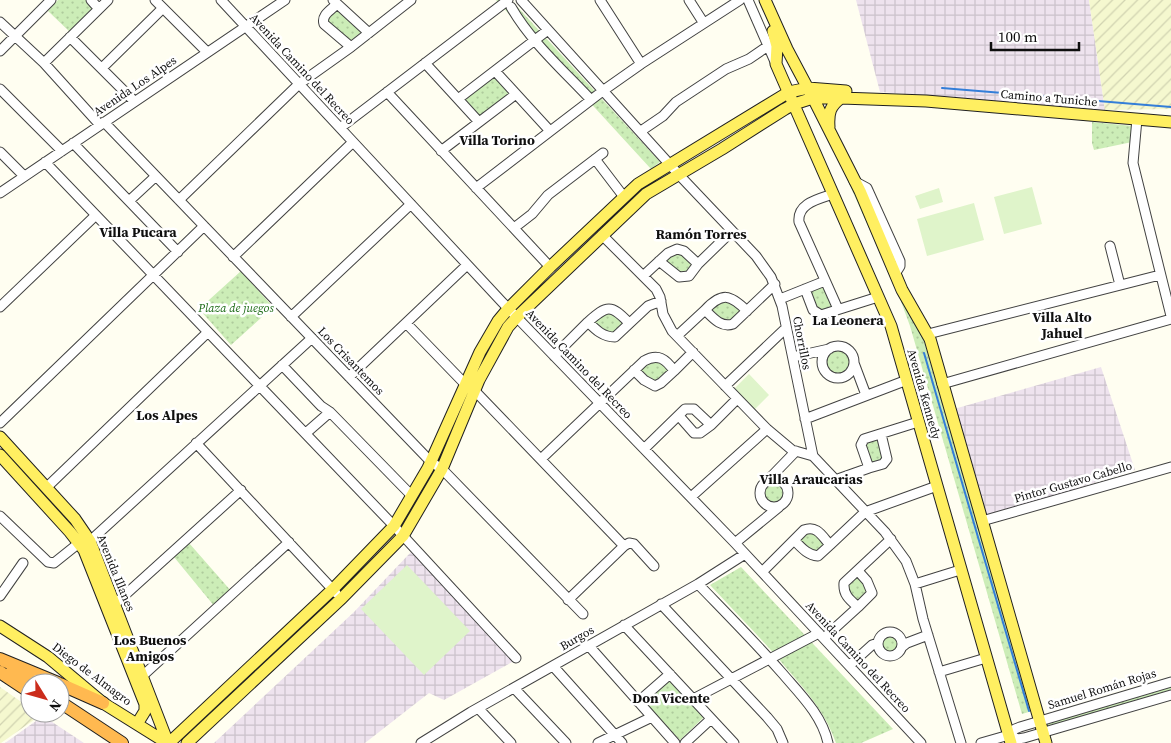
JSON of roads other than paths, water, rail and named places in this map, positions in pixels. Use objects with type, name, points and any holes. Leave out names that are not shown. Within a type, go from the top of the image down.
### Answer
[{"type":"highway","points":[[0,661],[20,675]]},
{"type":"highway","points":[[0,661],[32,673]]},
{"type":"highway","points":[[0,672],[20,685]]},
{"type":"highway","points":[[70,688],[104,703]]},
{"type":"highway","points":[[70,709],[122,743]]},
{"type":"highway","points":[[70,719],[107,743]]},
{"type":"main road","name":"Avenida Kennedy","points":[[759,0],[776,39],[776,64],[891,326],[1010,739]]},
{"type":"main road","name":"Avenida Kennedy","points":[[765,0],[787,49],[829,128],[876,228],[895,274],[928,334],[1044,738]]},
{"type":"main road","points":[[186,743],[342,598],[403,536],[442,469],[475,391],[508,327],[512,313],[550,267],[638,184],[669,163],[789,92],[811,93]]},
{"type":"main road","points":[[168,743],[333,589],[377,546],[394,526],[431,462],[483,346],[498,321],[512,313],[646,194],[811,93]]},
{"type":"main road","name":"Camino a Tuniche","points":[[811,93],[841,98],[926,101],[1171,122]]},
{"type":"main road","name":"Camino a Tuniche","points":[[811,93],[875,93],[926,101]]},
{"type":"main road","points":[[829,128],[829,112],[834,103],[841,98]]},
{"type":"main road","points":[[750,115],[757,127]]},
{"type":"main road","name":"Avenida Illanes","points":[[0,437],[76,519],[89,562],[168,743]]},
{"type":"main road","name":"Avenida Illanes","points":[[0,455],[84,542],[115,604],[139,678],[146,709],[137,724]]},
{"type":"main road","name":"Diego de Almagro","points":[[0,626],[48,657],[104,703],[168,743]]},
{"type":"main road","points":[[137,724],[138,729],[156,743]]},
{"type":"street","points":[[0,51],[51,0]]},
{"type":"street","points":[[90,0],[99,9]]},
{"type":"street","points":[[44,63],[108,0]]},
{"type":"street","points":[[154,0],[206,52]]},
{"type":"street","name":"Avenida Camino del Recreo","points":[[220,0],[512,313],[735,543],[921,743]]},
{"type":"street","name":"Avenida Los Alpes","points":[[0,193],[285,0]]},
{"type":"street","points":[[179,200],[299,84],[351,47],[411,0]]},
{"type":"street","name":"Chorrillos","points":[[521,0],[678,174],[763,264],[775,284],[780,299],[812,456]]},
{"type":"street","points":[[600,0],[641,64]]},
{"type":"street","points":[[688,0],[703,22]]},
{"type":"street","points":[[476,188],[604,90],[703,22],[740,0]]},
{"type":"street","name":"Avenida Kennedy","points":[[748,0],[776,64]]},
{"type":"street","points":[[351,47],[324,24],[324,17],[335,2],[369,33]]},
{"type":"street","points":[[340,128],[425,63],[509,4],[520,22],[535,40],[591,100]]},
{"type":"street","points":[[102,68],[163,8]]},
{"type":"street","name":"Los Crisantemos","points":[[0,22],[44,63],[102,124],[156,176],[431,462],[442,469],[583,614]]},
{"type":"street","points":[[458,99],[548,30]]},
{"type":"street","points":[[70,38],[134,101]]},
{"type":"street","points":[[641,131],[660,118],[673,105],[726,69],[750,59],[768,46]]},
{"type":"street","points":[[425,63],[479,122]]},
{"type":"street","points":[[495,71],[550,131]]},
{"type":"street","points":[[0,88],[62,151]]},
{"type":"street","points":[[386,92],[550,267]]},
{"type":"street","points":[[441,151],[516,94]]},
{"type":"street","points":[[942,384],[1171,317],[1133,163],[1137,119]]},
{"type":"street","points":[[234,257],[353,142]]},
{"type":"street","points":[[73,143],[178,252]]},
{"type":"street","points":[[0,152],[24,176]]},
{"type":"street","points":[[514,228],[532,214],[548,195],[603,153]]},
{"type":"street","points":[[595,159],[624,197]]},
{"type":"street","points":[[45,162],[306,433],[516,658]]},
{"type":"street","points":[[129,201],[156,176]]},
{"type":"street","points":[[834,194],[805,205],[800,210],[799,222],[838,309]]},
{"type":"street","points":[[292,317],[411,204]]},
{"type":"street","points":[[0,307],[96,215]]},
{"type":"street","points":[[0,423],[204,226]]},
{"type":"street","points":[[659,261],[679,277],[689,276],[698,264],[732,231]]},
{"type":"street","points":[[602,235],[656,289],[663,314],[677,336],[766,429],[796,451],[812,456],[890,539],[906,561],[915,584],[928,635],[961,743]]},
{"type":"street","points":[[1110,246],[1120,285]]},
{"type":"street","points":[[643,276],[659,261],[677,249],[684,251],[698,264]]},
{"type":"street","points":[[349,377],[467,265]]},
{"type":"street","points":[[928,334],[1160,275]]},
{"type":"street","points":[[780,299],[825,281]]},
{"type":"street","points":[[706,310],[721,324],[726,326],[733,324],[775,284]]},
{"type":"street","points":[[805,289],[813,310],[821,315],[878,297]]},
{"type":"street","points":[[677,336],[718,298],[722,297],[737,302],[747,311]]},
{"type":"street","points":[[588,322],[599,333],[615,337],[651,304],[661,302]]},
{"type":"street","points":[[554,356],[601,311],[616,310],[629,323]]},
{"type":"street","points":[[406,323],[465,384],[475,391],[624,546]]},
{"type":"street","points":[[725,386],[786,328]]},
{"type":"street","points":[[47,487],[208,332]]},
{"type":"street","points":[[0,516],[48,562],[54,563],[84,542],[312,338]]},
{"type":"street","points":[[793,358],[837,346],[845,348],[851,354],[866,395]]},
{"type":"street","points":[[829,349],[825,353],[822,362],[825,372],[833,378],[843,378],[847,375],[854,362]]},
{"type":"street","points":[[634,370],[647,383],[655,386],[661,383],[693,352]]},
{"type":"street","points":[[540,460],[644,361],[654,357],[664,359],[674,371]]},
{"type":"street","points":[[282,365],[412,496]]},
{"type":"street","points":[[805,419],[907,380]]},
{"type":"street","points":[[678,416],[694,433],[700,433],[737,399]]},
{"type":"street","points":[[644,449],[685,409],[694,409],[710,425]]},
{"type":"street","points":[[306,433],[330,412]]},
{"type":"street","points":[[869,468],[861,441],[918,422]]},
{"type":"street","points":[[691,497],[766,429]]},
{"type":"street","points":[[835,480],[883,464],[887,459],[881,434]]},
{"type":"street","points":[[196,443],[342,598]]},
{"type":"street","points":[[779,506],[770,507],[763,502],[760,499],[759,490],[796,451]]},
{"type":"street","name":"Pintor Gustavo Cabello","points":[[982,521],[1171,467]]},
{"type":"street","points":[[735,543],[786,501],[788,496],[787,488],[781,480],[768,480]]},
{"type":"street","points":[[794,540],[809,554],[818,556],[864,512],[937,486]]},
{"type":"street","points":[[115,604],[241,490]]},
{"type":"street","points":[[762,572],[804,530],[812,528],[817,530],[830,545]]},
{"type":"street","points":[[858,607],[847,597],[844,589],[847,580],[890,539]]},
{"type":"street","points":[[139,678],[289,542]]},
{"type":"street","points":[[568,600],[624,546],[630,543],[634,544],[654,566]]},
{"type":"street","name":"Burgos","points":[[421,743],[478,708],[698,584],[745,554]]},
{"type":"street","points":[[0,596],[23,563]]},
{"type":"street","points":[[915,584],[960,570]]},
{"type":"street","points":[[693,699],[769,659],[821,635],[858,607],[872,593],[867,581],[858,571]]},
{"type":"street","points":[[698,584],[810,705],[819,720],[828,743]]},
{"type":"street","points":[[661,604],[777,729],[783,743]]},
{"type":"street","points":[[624,625],[734,743]]},
{"type":"street","points":[[902,647],[902,639],[892,632],[881,636],[878,643],[880,651],[886,656],[894,656],[907,643],[928,635]]},
{"type":"street","points":[[850,665],[872,645],[878,643]]},
{"type":"street","points":[[589,646],[675,743]]},
{"type":"street","points":[[939,672],[986,658]]},
{"type":"street","points":[[553,666],[622,743]]},
{"type":"street","points":[[638,702],[670,674]]},
{"type":"street","name":"Samuel Román Rojas","points":[[1040,721],[1171,683]]},
{"type":"street","points":[[514,688],[566,743]]},
{"type":"street","name":"Samuel Román Rojas","points":[[1044,738],[1106,714],[1171,695]]},
{"type":"street","points":[[1103,702],[1106,714]]},
{"type":"street","points":[[478,708],[510,743]]},
{"type":"street","points":[[598,743],[652,717]]},
{"type":"street","points":[[684,743],[711,719]]},
{"type":"street","points":[[1010,739],[1015,729],[1040,721]]},
{"type":"street","points":[[981,743],[1010,739],[1044,738]]},
{"type":"waterway","points":[[942,88],[1171,107]]},
{"type":"waterway","points":[[924,353],[1029,711]]},
{"type":"district","name":"Villa Torino","points":[[497,140]]},
{"type":"district","name":"Villa Pucara","points":[[138,232]]},
{"type":"district","name":"Ramón Torres","points":[[701,234]]},
{"type":"district","name":"La Leonera","points":[[848,320]]},
{"type":"district","name":"Villa Alto Jahuel","points":[[1062,326]]},
{"type":"district","name":"Los Alpes","points":[[167,415]]},
{"type":"district","name":"Villa Araucarias","points":[[811,479]]},
{"type":"district","name":"Los Buenos Amigos","points":[[150,648]]},
{"type":"district","name":"Don Vicente","points":[[671,698]]},
{"type":"park label","name":"Plaza de juegos","points":[[236,308]]}]
